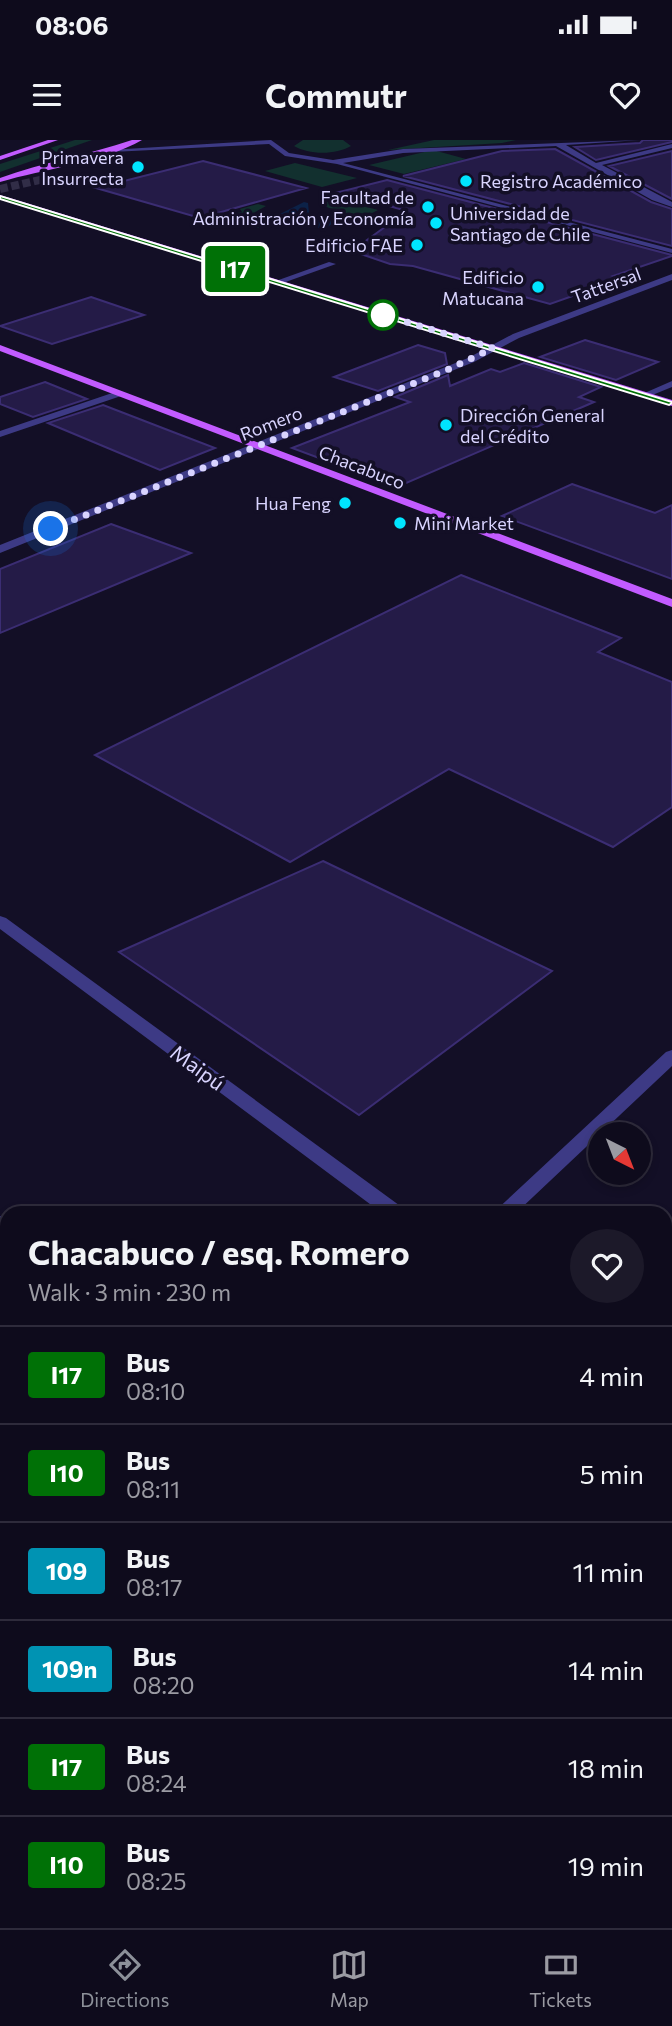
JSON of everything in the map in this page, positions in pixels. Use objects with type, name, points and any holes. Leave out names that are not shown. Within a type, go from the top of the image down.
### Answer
[{"type":"main road","points":[[0,158],[55,140]]},
{"type":"main road","points":[[23,172],[112,150],[139,140]]},
{"type":"main road","points":[[0,180],[103,142]]},
{"type":"main road","points":[[0,197],[672,403]]},
{"type":"main road","name":"Chacabuco","points":[[0,348],[672,603]]},
{"type":"street","points":[[333,162],[403,151],[637,140]]},
{"type":"street","points":[[112,150],[271,142],[287,155],[333,162],[365,173],[672,251]]},
{"type":"street","points":[[558,144],[672,205]]},
{"type":"street","points":[[595,165],[672,146]]},
{"type":"street","points":[[531,152],[575,154]]},
{"type":"street","points":[[278,282],[332,264]]},
{"type":"street","name":"Tattersal","points":[[552,322],[672,277]]},
{"type":"street","name":"Romero","points":[[0,549],[471,360],[552,322]]},
{"type":"street","points":[[645,395],[672,384]]},
{"type":"street","points":[[0,434],[118,394]]},
{"type":"street","name":"Maipú","points":[[0,921],[387,1206]]},
{"type":"street","points":[[511,1206],[672,1056]]},
{"type":"green space","points":[[75,140],[92,140],[0,172],[0,164]]},
{"type":"green space","points":[[303,140],[343,140],[351,146],[322,153],[294,146]]},
{"type":"green space","points":[[434,140],[516,140],[388,150]]},
{"type":"green space","points":[[433,150],[466,159],[404,174],[369,165]]},
{"type":"green space","points":[[295,163],[357,178],[322,187],[265,171]]},
{"type":"green space","points":[[333,198],[378,210],[364,217],[344,214],[344,210],[329,208],[319,203]]},
{"type":"green space","points":[[258,204],[266,206],[245,218],[262,225],[258,228],[222,222],[219,216],[242,212],[240,209]]},
{"type":"water","points":[[304,202],[308,203],[309,213],[338,220],[326,228],[291,227],[287,226],[291,219],[262,217],[264,214],[282,213]]},
{"type":"building","points":[[643,140],[672,142],[596,160],[575,147],[640,143]]},
{"type":"building","points":[[555,149],[651,202],[672,209],[672,246],[403,176],[502,151]]},
{"type":"building","points":[[672,151],[672,199],[609,166]]},
{"type":"building","points":[[203,161],[306,188],[200,218],[96,188]]},
{"type":"building","points":[[387,180],[672,256],[613,276],[621,279],[550,304],[413,266],[390,264],[352,251],[407,211],[339,192]]},
{"type":"building","points":[[91,297],[144,315],[52,344],[0,326]]},
{"type":"building","points":[[585,340],[658,362],[616,380],[540,357]]},
{"type":"building","points":[[418,345],[445,353],[447,364],[378,391],[334,377]]},
{"type":"building","name":"Dirección General del Crédito","points":[[524,363],[601,387],[579,397],[594,402],[397,487],[292,448],[410,402],[395,397],[448,375],[450,386],[491,369],[500,372]]},
{"type":"building","points":[[45,382],[87,399],[33,417],[0,404],[0,397]]},
{"type":"building","points":[[103,405],[215,448],[160,470],[48,423]]},
{"type":"building","points":[[572,484],[655,513],[672,505],[672,579],[502,516]]},
{"type":"building","points":[[111,524],[191,553],[0,633],[0,569]]},
{"type":"building","points":[[461,575],[621,638],[598,652],[672,682],[672,807],[613,847],[449,769],[290,862],[95,755]]},
{"type":"building","points":[[323,861],[552,971],[359,1115],[119,952]]},
{"type":"tunnel","points":[[0,189],[44,179]]},
{"type":"bus line","name":"I17","points":[[0,197],[672,403]]},
{"type":"place","name":"Primavera Insurrecta","points":[[138,167]]},
{"type":"place","name":"Registro Académico","points":[[466,181]]},
{"type":"place","name":"Facultad de Administración y Economía","points":[[428,207]]},
{"type":"place","name":"Universidad de Santiago de Chile","points":[[436,223]]},
{"type":"place","name":"Edificio FAE","points":[[417,245]]},
{"type":"place","name":"Edificio Matucana","points":[[538,287]]},
{"type":"place","name":"Dirección General del Crédito","points":[[446,425]]},
{"type":"place","name":"Hua Feng","points":[[345,503]]},
{"type":"place","name":"Mini Market","points":[[400,523]]},
{"type":"route","points":[[51,529],[447,370],[493,348],[373,312],[383,315]]}]
